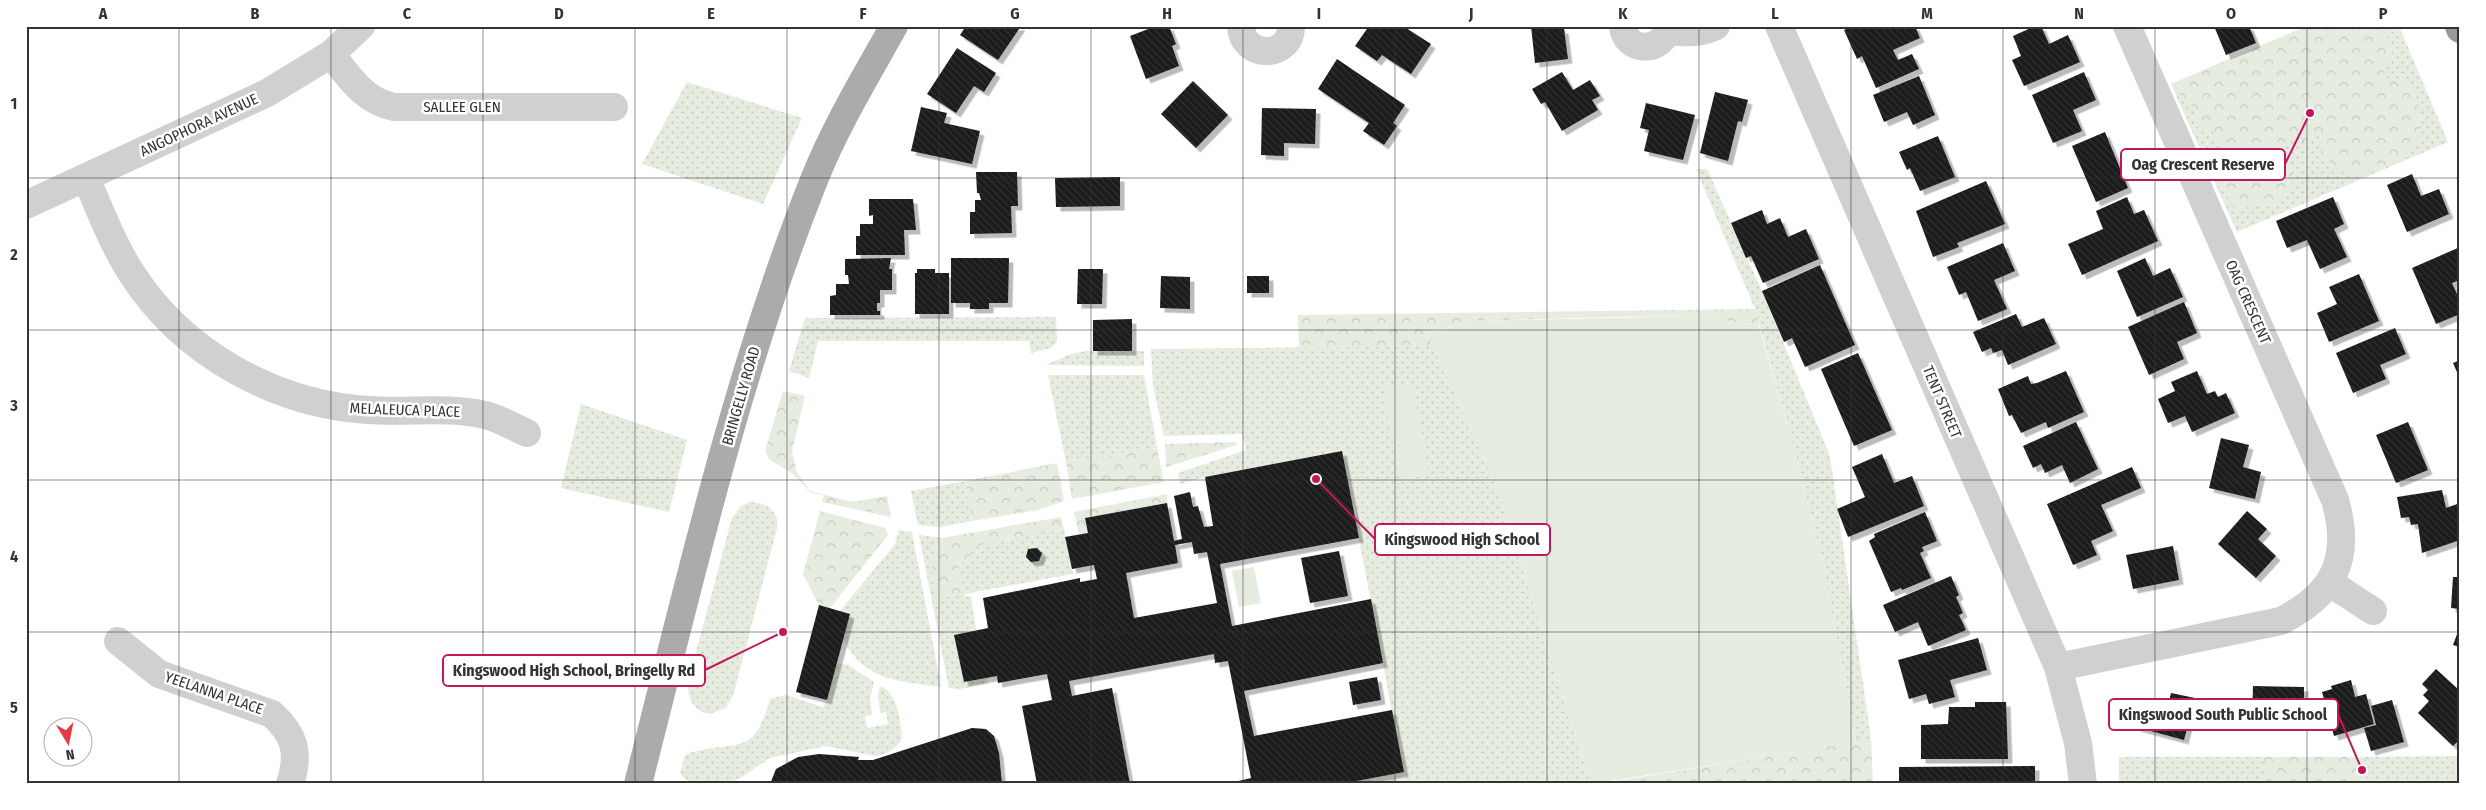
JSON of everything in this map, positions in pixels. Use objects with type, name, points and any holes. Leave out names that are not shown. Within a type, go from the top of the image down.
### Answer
[{"type":"main road","name":"BRINGELLY ROAD","points":[[638,784],[759,330],[814,179],[860,86],[894,26]]},
{"type":"street","name":"ANGOPHORA AVENUE","points":[[26,206],[267,93],[331,54],[361,26]]},
{"type":"street","points":[[1241,26],[1244,39],[1248,45],[1262,52],[1270,52],[1284,45],[1291,26]]},
{"type":"street","points":[[1623,26],[1627,38],[1632,43],[1645,48],[1659,43],[1668,29],[1693,34],[1716,26]]},
{"type":"street","name":"TENT STREET","points":[[1780,26],[2058,667],[2078,743],[2083,784]]},
{"type":"street","name":"OAG CRESCENT","points":[[2058,667],[2281,621],[2301,611],[2316,600],[2330,583],[2336,569],[2341,537],[2335,500],[2127,26]]},
{"type":"street","name":"SALLEE GLEN","points":[[331,54],[364,94],[384,105],[394,107],[614,107]]},
{"type":"street","name":"MELALEUCA PLACE","points":[[86,178],[125,262],[160,311],[191,340],[246,376],[292,395],[332,405],[370,411],[466,412],[487,415],[527,433]]},
{"type":"street","points":[[2330,583],[2373,611]]},
{"type":"street","name":"YEELANNA PLACE","points":[[118,641],[159,674],[272,714],[286,728],[294,745],[295,764],[290,784]]},
{"type":"green space","points":[[2307,26],[2399,26],[2448,142],[2237,232],[2171,84]]},
{"type":"green space","points":[[2307,26],[2378,26],[2393,45],[2392,57],[2385,63],[2384,77],[2394,81],[2405,79],[2413,90],[2420,114],[2419,136],[2408,157],[2362,174],[2351,174],[2341,171],[2331,164],[2321,152],[2323,133],[2316,133],[2304,142],[2295,140],[2285,145],[2286,156],[2295,175],[2291,187],[2284,197],[2275,204],[2263,208],[2256,201],[2246,208],[2238,210],[2231,206],[2220,177],[2219,170],[2224,154],[2211,129],[2200,133],[2192,106],[2177,90],[2177,82]]},
{"type":"green space","points":[[687,82],[802,118],[763,204],[642,164]]},
{"type":"green space","points":[[1696,169],[1707,169],[1762,291],[1830,456],[1871,739],[1856,742],[1823,564],[1795,452],[1755,309]]},
{"type":"green space","points":[[1755,309],[1759,326],[1697,316],[1474,321],[1427,333],[1433,346],[1299,348],[1298,315]]},
{"type":"green space","points":[[1697,316],[1759,326],[1795,452],[1823,564],[1856,742],[1591,784],[1498,490],[1427,333],[1474,321]]},
{"type":"green space","points":[[1056,317],[1057,342],[1051,348],[1031,353],[1029,341],[818,341],[809,378],[789,371],[805,318]]},
{"type":"green space","points":[[1433,346],[1498,490],[1591,784],[1406,784],[1342,451],[1205,477],[1180,484],[1178,473],[1246,450],[1242,434],[1164,436],[1153,385],[1151,349]]},
{"type":"green space","points":[[1086,351],[1144,351],[1144,366],[1046,365],[1071,354]]},
{"type":"green space","points":[[1048,375],[1144,375],[1157,448],[1066,462]]},
{"type":"green space","points":[[1413,383],[1429,475],[1400,480],[1383,388]]},
{"type":"green space","points":[[783,391],[805,396],[792,451],[797,473],[810,491],[853,502],[887,496],[891,517],[822,502],[824,495],[811,493],[793,474],[769,459],[765,451]]},
{"type":"green space","points":[[581,404],[687,440],[669,512],[561,488]]},
{"type":"green space","points":[[1236,442],[1237,445],[1166,467],[1165,444]]},
{"type":"green space","points":[[1157,448],[1164,482],[1072,499],[1066,462]]},
{"type":"green space","points":[[1057,463],[1064,501],[1038,510],[972,521],[965,481]]},
{"type":"green space","points":[[965,481],[972,521],[940,527],[918,525],[911,491]]},
{"type":"green space","points":[[1167,494],[1167,503],[1086,518],[1088,533],[1079,534],[1074,512]]},
{"type":"green space","points":[[750,502],[766,506],[774,512],[777,528],[733,696],[726,708],[709,714],[699,710],[692,702],[688,682],[732,518],[741,506]]},
{"type":"green space","points":[[820,511],[885,528],[888,535],[830,608],[819,605],[803,574]]},
{"type":"green space","points":[[1061,517],[1064,529],[970,547],[972,561],[957,564],[964,594],[937,599],[932,567],[934,552],[942,538]]},
{"type":"green space","points":[[1064,529],[1073,574],[964,594],[965,597],[971,596],[976,630],[954,635],[964,682],[987,678],[988,684],[960,689],[949,688],[919,535],[942,538],[934,552],[932,567],[937,599],[969,547]]},
{"type":"green space","points":[[899,530],[912,532],[941,687],[898,680],[874,672],[853,654],[843,640],[850,614],[840,611],[895,544]]},
{"type":"green space","points":[[1254,567],[1261,603],[1239,607],[1232,571]]},
{"type":"green space","points":[[837,663],[848,665],[874,682],[870,698],[872,715],[865,716],[867,728],[888,724],[886,712],[880,713],[878,695],[880,686],[891,695],[900,718],[901,735],[901,741],[893,749],[875,756],[826,746],[770,758],[742,777],[727,784],[700,784],[686,780],[680,773],[685,755],[701,750],[739,744],[748,740],[756,732],[763,719],[770,699],[786,695],[823,707],[827,700]]},
{"type":"green space","points":[[1871,739],[1873,784],[1598,784]]},
{"type":"green space","points":[[2460,756],[2460,784],[2366,784],[2367,757]]},
{"type":"green space","points":[[2119,757],[2264,757],[2264,784],[2119,784]]},
{"type":"green space","points":[[2264,757],[2367,757],[2366,784],[2264,784]]},
{"type":"green space","points":[[1404,772],[1406,784],[1341,784]]},
{"type":"building","points":[[966,26],[1021,26],[998,60],[960,35]]},
{"type":"building","points":[[1156,26],[1169,26],[1176,44],[1172,46],[1179,66],[1146,79],[1130,36]]},
{"type":"building","points":[[1369,26],[1403,26],[1431,44],[1411,74],[1382,55],[1377,61],[1355,46]]},
{"type":"building","points":[[1531,26],[1561,26],[1561,29],[1564,29],[1568,59],[1535,63]]},
{"type":"building","points":[[1852,26],[1915,26],[1920,38],[1893,50],[1898,60],[1912,54],[1919,69],[1876,88],[1862,56],[1857,59],[1844,30]]},
{"type":"building","points":[[2035,26],[2041,26],[2049,44],[2068,35],[2080,62],[2024,86],[2012,60],[2021,56],[2013,36]]},
{"type":"building","points":[[2214,26],[2249,26],[2256,43],[2226,55]]},
{"type":"building","points":[[957,48],[996,73],[984,92],[974,86],[956,113],[927,94]]},
{"type":"building","points":[[1337,59],[1405,105],[1393,123],[1397,126],[1384,145],[1363,131],[1369,123],[1318,89]]},
{"type":"building","points":[[1562,72],[1573,90],[1590,80],[1600,96],[1592,100],[1598,110],[1562,131],[1545,102],[1541,104],[1532,89]]},
{"type":"building","points":[[2084,72],[2096,100],[2073,110],[2082,131],[2053,143],[2032,95]]},
{"type":"building","points":[[1919,76],[1935,115],[1913,125],[1907,112],[1884,122],[1873,95]]},
{"type":"building","points":[[1193,81],[1228,115],[1196,148],[1161,114]]},
{"type":"building","points":[[1715,92],[1748,100],[1742,122],[1738,121],[1728,161],[1700,153]]},
{"type":"building","points":[[1646,103],[1695,115],[1683,160],[1644,151],[1649,130],[1640,128]]},
{"type":"building","points":[[921,107],[947,113],[944,123],[980,131],[972,164],[911,151]]},
{"type":"building","points":[[1262,108],[1316,109],[1315,144],[1284,143],[1284,156],[1261,155]]},
{"type":"building","points":[[2105,132],[2128,188],[2096,202],[2072,146]]},
{"type":"building","points":[[1938,136],[1955,177],[1920,191],[1910,168],[1907,170],[1899,152]]},
{"type":"building","points":[[976,172],[1017,172],[1018,206],[1011,206],[1012,233],[970,234],[970,212],[975,212],[975,200],[981,200],[979,193],[977,193]]},
{"type":"building","points":[[2412,174],[2421,196],[2439,189],[2449,214],[2407,232],[2387,185]]},
{"type":"building","points":[[1120,177],[1120,206],[1056,207],[1055,178]]},
{"type":"building","points":[[1986,181],[2005,224],[1957,243],[1959,247],[1933,257],[1916,211]]},
{"type":"building","points":[[2127,197],[2134,214],[2144,210],[2158,241],[2082,275],[2068,244],[2103,229],[2096,211]]},
{"type":"building","points":[[2333,197],[2344,224],[2334,229],[2347,257],[2320,269],[2307,240],[2287,248],[2276,221]]},
{"type":"building","points":[[869,199],[913,199],[916,230],[904,230],[905,255],[856,255],[856,236],[860,236],[860,224],[873,224],[873,215],[869,216]]},
{"type":"building","points":[[1762,210],[1767,224],[1780,218],[1788,237],[1806,229],[1819,259],[1763,283],[1751,256],[1746,258],[1731,223]]},
{"type":"building","points":[[2003,243],[2015,271],[1994,280],[2007,309],[1978,321],[1966,292],[1959,295],[1947,267]]},
{"type":"building","points":[[2460,247],[2460,280],[2452,283],[2460,301],[2460,314],[2436,324],[2412,268]]},
{"type":"building","points":[[891,258],[889,269],[892,269],[892,290],[880,290],[880,303],[877,303],[877,311],[880,311],[880,315],[830,315],[830,296],[836,295],[836,284],[849,284],[848,275],[845,275],[845,259]]},
{"type":"building","points":[[951,258],[1009,258],[1008,303],[989,303],[989,309],[970,309],[970,303],[951,303]]},
{"type":"building","points":[[2145,258],[2153,276],[2170,268],[2183,297],[2137,317],[2117,271]]},
{"type":"building","points":[[1820,265],[1855,345],[1805,367],[1792,338],[1784,342],[1762,291]]},
{"type":"building","points":[[917,269],[935,269],[935,273],[949,273],[949,314],[915,314],[915,273],[917,273]]},
{"type":"building","points":[[1078,269],[1103,269],[1102,304],[1077,304]]},
{"type":"building","points":[[2359,274],[2379,321],[2329,342],[2317,313],[2337,304],[2329,287]]},
{"type":"building","points":[[1161,276],[1190,277],[1190,309],[1160,308]]},
{"type":"building","points":[[1247,276],[1269,276],[1269,293],[1247,293]]},
{"type":"building","points":[[2184,302],[2197,333],[2177,342],[2184,359],[2149,375],[2128,327]]},
{"type":"building","points":[[2016,314],[2022,327],[2044,318],[2056,344],[2008,365],[2002,350],[1993,353],[1991,348],[1982,352],[1973,332]]},
{"type":"building","points":[[1132,319],[1132,351],[1093,351],[1093,320]]},
{"type":"building","points":[[2395,328],[2406,354],[2380,365],[2386,379],[2353,393],[2336,353]]},
{"type":"building","points":[[1858,353],[1892,430],[1854,446],[1821,369]]},
{"type":"building","points":[[2460,360],[2460,379],[2453,363]]},
{"type":"building","points":[[2066,371],[2084,412],[2048,428],[2046,422],[2021,433],[2012,415],[2009,416],[1998,389],[2028,376],[2031,384]]},
{"type":"building","points":[[2197,371],[2207,394],[2215,391],[2218,397],[2226,393],[2235,413],[2192,432],[2185,416],[2168,423],[2158,399],[2175,391],[2171,382]]},
{"type":"building","points":[[2076,422],[2098,469],[2070,483],[2062,465],[2045,473],[2041,464],[2033,468],[2023,446]]},
{"type":"building","points":[[2408,422],[2428,470],[2396,483],[2376,435]]},
{"type":"building","points":[[2221,438],[2249,445],[2243,467],[2261,472],[2255,499],[2209,488]]},
{"type":"building","points":[[1342,451],[1359,538],[1220,564],[1232,626],[1371,599],[1383,663],[1244,691],[1254,736],[1392,710],[1404,772],[1341,784],[1226,784],[1251,778],[1228,661],[1215,663],[1214,654],[1069,681],[1072,696],[1112,688],[1130,784],[1037,784],[1022,706],[1052,700],[1047,674],[998,683],[997,676],[964,682],[954,635],[988,628],[983,598],[1080,578],[1080,582],[1097,579],[1094,565],[1072,569],[1065,537],[1088,533],[1085,518],[1167,503],[1174,541],[1182,539],[1174,496],[1190,492],[1193,507],[1198,506],[1204,527],[1213,526],[1205,477]],"holes":[[[1192,542],[1194,554],[1207,552],[1217,603],[1134,618],[1126,573],[1178,563],[1175,545]]]},
{"type":"building","points":[[1882,454],[1894,483],[1912,476],[1924,506],[1848,537],[1837,509],[1865,497],[1852,467]]},
{"type":"building","points":[[2132,467],[2141,488],[2101,505],[2113,531],[2091,541],[2097,555],[2073,565],[2047,504]]},
{"type":"building","points":[[2442,490],[2446,508],[2460,503],[2460,540],[2422,553],[2418,524],[2411,525],[2409,517],[2401,518],[2397,497]]},
{"type":"building","points":[[2247,511],[2267,529],[2258,539],[2276,556],[2256,578],[2218,544]]},
{"type":"building","points":[[1925,512],[1937,541],[1922,547],[1924,551],[1920,553],[1931,578],[1902,590],[1901,588],[1891,592],[1869,541],[1875,537],[1874,534]]},
{"type":"building","points":[[2173,546],[2179,580],[2133,589],[2126,555]]},
{"type":"building","points":[[1037,548],[1042,553],[1039,561],[1031,562],[1026,557],[1028,549]]},
{"type":"building","points":[[1339,551],[1348,596],[1310,603],[1301,558]]},
{"type":"building","points":[[1951,576],[1959,595],[1956,597],[1963,613],[1959,615],[1966,630],[1928,646],[1918,622],[1895,632],[1883,605]]},
{"type":"building","points":[[2453,577],[2460,577],[2460,609],[2451,608]]},
{"type":"building","points":[[819,605],[850,614],[827,700],[796,692]]},
{"type":"building","points":[[2460,626],[2460,647],[2453,645]]},
{"type":"building","points":[[1978,638],[1987,670],[1950,680],[1955,697],[1929,704],[1926,694],[1909,699],[1898,660]]},
{"type":"building","points":[[2436,669],[2460,691],[2460,710],[2457,713],[2460,716],[2460,739],[2453,746],[2418,713],[2429,701],[2423,695],[2428,690],[2422,684]]},
{"type":"building","points":[[1377,677],[1381,700],[1353,705],[1349,682]]},
{"type":"building","points":[[2351,680],[2355,697],[2366,694],[2374,724],[2334,736],[2322,692],[2332,689],[2331,686]]},
{"type":"building","points":[[2253,686],[2304,687],[2304,722],[2252,721]]},
{"type":"building","points":[[2171,693],[2195,698],[2184,740],[2136,727],[2143,699],[2168,705]]},
{"type":"building","points":[[2392,700],[2404,742],[2371,751],[2364,728],[2376,725],[2371,706]]},
{"type":"building","points":[[1975,702],[2006,702],[2008,759],[1921,759],[1921,725],[1948,724],[1949,707],[1975,707]]},
{"type":"building","points":[[972,728],[986,729],[994,736],[999,753],[1002,784],[770,784],[776,769],[798,757],[819,754],[859,757],[858,760],[873,760]]},
{"type":"building","points":[[2035,766],[2035,784],[1899,784],[1899,767]]},
{"type":"place","name":"Oag Crescent Reserve","points":[[2310,113]]},
{"type":"place","name":"Kingswood High School","points":[[1316,479]]},
{"type":"place","name":"Kingswood High School, Bringelly Rd","points":[[783,632]]},
{"type":"place","name":"Kingswood South Public School","points":[[2362,770]]}]
